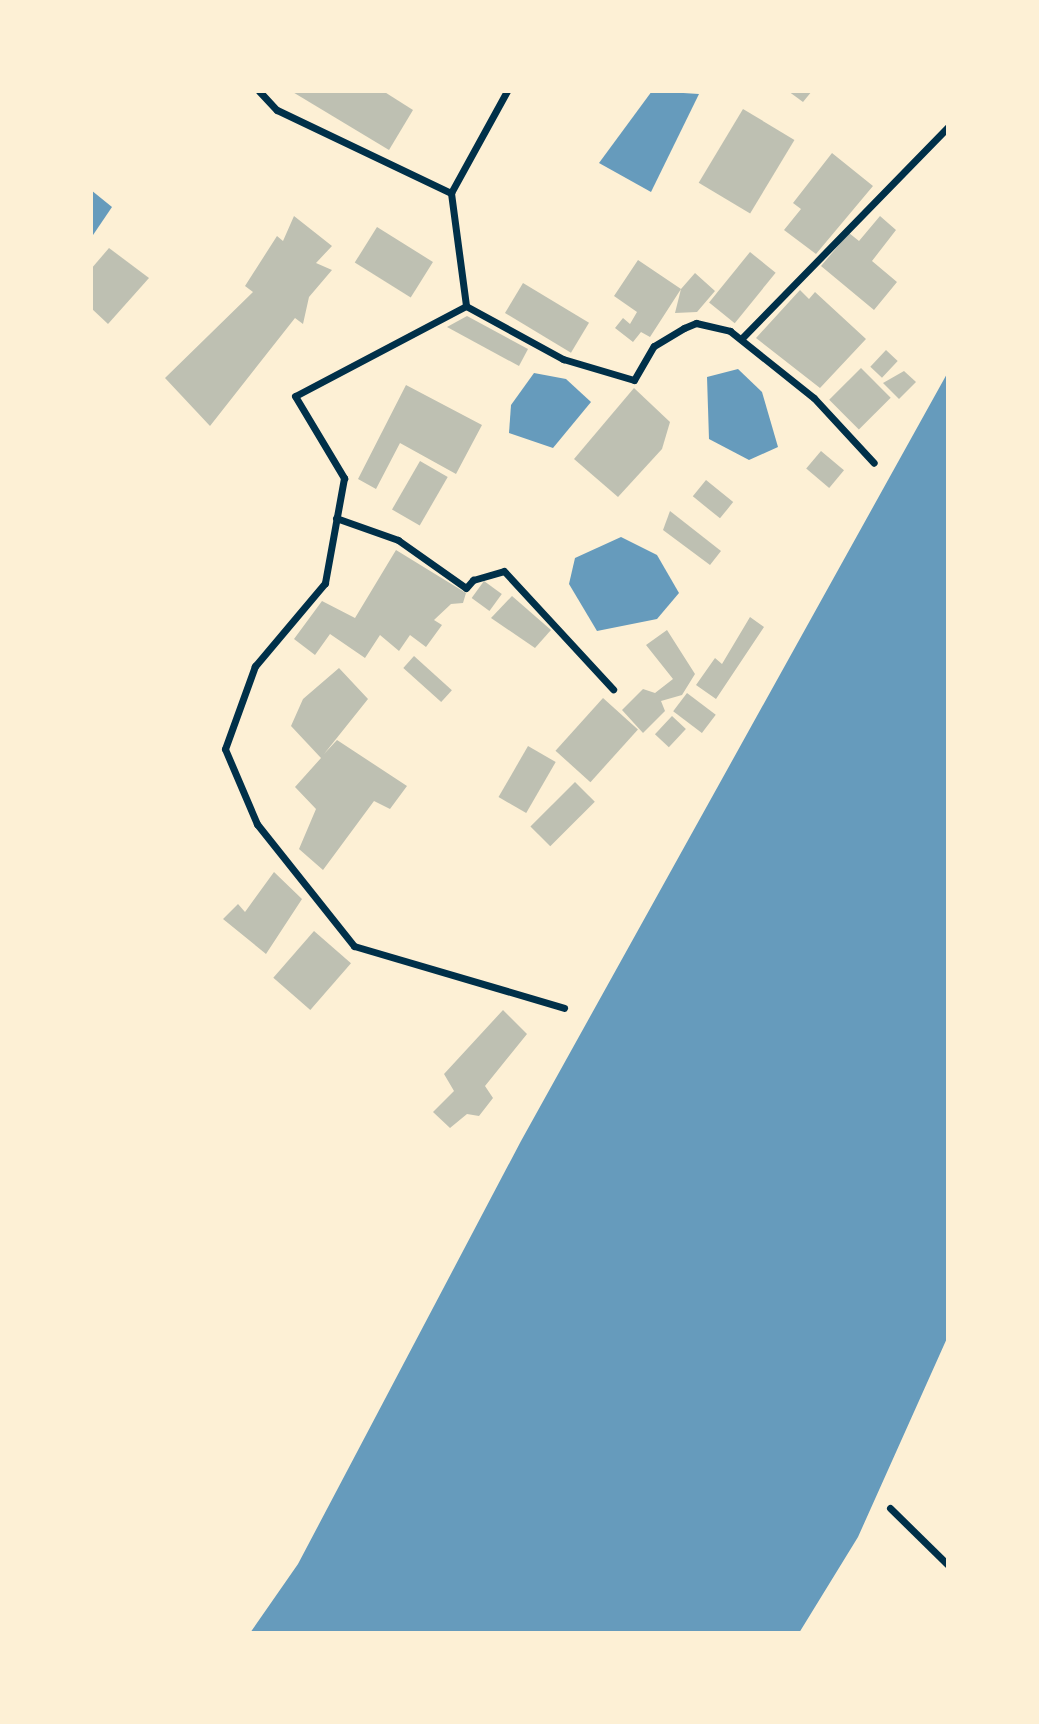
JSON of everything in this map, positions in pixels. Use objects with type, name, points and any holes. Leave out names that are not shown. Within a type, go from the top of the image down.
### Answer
[{"type":"street","points":[[259,91],[277,110],[451,193]]},
{"type":"street","points":[[466,306],[451,193],[507,91]]},
{"type":"street","points":[[743,337],[948,127]]},
{"type":"street","points":[[466,306],[563,359],[634,380],[654,346],[696,323],[743,337],[814,397],[874,463]]},
{"type":"street","points":[[466,306],[295,396],[344,478],[325,583],[255,666],[225,749],[257,824],[354,946],[564,1008]]},
{"type":"street","points":[[336,518],[398,540],[466,588],[473,580],[504,571],[613,689]]},
{"type":"street","points":[[890,1508],[948,1565]]},
{"type":"water","points":[[652,91],[699,94],[651,192],[599,163]]},
{"type":"water","points":[[91,190],[112,207],[91,238]]},
{"type":"water","points":[[738,369],[762,392],[778,447],[749,460],[709,439],[707,377]]},
{"type":"water","points":[[948,372],[948,1336],[858,1537],[799,1633],[250,1633],[298,1564],[521,1141]]},
{"type":"water","points":[[534,373],[566,379],[591,402],[553,448],[509,433],[511,405]]},
{"type":"water","points":[[621,537],[657,555],[679,593],[657,619],[597,631],[569,584],[575,558]]},
{"type":"building","points":[[291,91],[383,91],[413,110],[389,150]]},
{"type":"building","points":[[788,91],[812,91],[803,102]]},
{"type":"building","points":[[743,109],[794,140],[750,214],[699,183]]},
{"type":"building","points":[[832,153],[873,186],[816,254],[784,230],[801,209],[793,203]]},
{"type":"building","points":[[294,216],[332,246],[316,263],[332,270],[309,297],[303,324],[295,318],[210,426],[165,378],[253,292],[245,286],[277,236],[283,241]]},
{"type":"building","points":[[880,216],[896,230],[872,261],[897,282],[874,310],[821,266],[849,233],[859,241]]},
{"type":"building","points":[[377,227],[433,262],[411,298],[355,263]]},
{"type":"building","points":[[109,248],[149,278],[108,324],[91,308],[91,269]]},
{"type":"building","points":[[750,252],[776,273],[735,323],[709,303]]},
{"type":"building","points":[[638,260],[681,289],[650,337],[641,332],[633,342],[615,328],[623,318],[630,324],[637,312],[614,296]]},
{"type":"building","points":[[695,273],[715,291],[697,312],[675,313],[681,289]]},
{"type":"building","points":[[523,283],[589,323],[571,353],[505,313]]},
{"type":"building","points":[[800,290],[809,299],[815,292],[866,339],[820,388],[756,338]]},
{"type":"building","points":[[467,316],[528,349],[519,366],[447,327]]},
{"type":"building","points":[[886,350],[898,361],[882,378],[870,367]]},
{"type":"building","points":[[861,368],[891,398],[859,430],[829,400]]},
{"type":"building","points":[[904,371],[916,382],[899,399],[883,383]]},
{"type":"building","points":[[406,385],[482,425],[456,474],[400,443],[376,489],[358,479]]},
{"type":"building","points":[[634,388],[670,422],[662,449],[618,497],[574,459]]},
{"type":"building","points":[[821,451],[844,470],[829,488],[806,469]]},
{"type":"building","points":[[420,461],[448,477],[420,525],[392,509]]},
{"type":"building","points":[[706,480],[733,502],[720,518],[693,496]]},
{"type":"building","points":[[670,511],[721,551],[710,565],[663,530]]},
{"type":"building","points":[[396,550],[466,593],[463,603],[451,604],[434,620],[442,625],[426,647],[410,635],[399,651],[380,635],[365,658],[330,634],[315,655],[294,639],[322,601],[355,618]]},
{"type":"building","points":[[484,581],[502,594],[489,611],[472,598]]},
{"type":"building","points":[[512,596],[551,630],[535,648],[491,618]]},
{"type":"building","points":[[750,617],[764,627],[716,699],[696,685],[715,658],[722,664]]},
{"type":"building","points":[[667,630],[695,674],[682,695],[661,701],[665,711],[643,733],[622,710],[643,689],[655,693],[673,679],[646,645]]},
{"type":"building","points":[[414,656],[452,690],[441,702],[403,668]]},
{"type":"building","points":[[339,668],[368,699],[324,754],[337,740],[407,786],[390,809],[374,801],[323,870],[299,849],[316,809],[295,787],[321,758],[291,726],[303,699]]},
{"type":"building","points":[[687,693],[716,715],[702,733],[673,711]]},
{"type":"building","points":[[603,698],[638,729],[590,782],[555,751]]},
{"type":"building","points":[[672,716],[686,729],[669,747],[655,734]]},
{"type":"building","points":[[528,746],[556,762],[526,813],[498,797]]},
{"type":"building","points":[[575,782],[595,802],[550,846],[530,827]]},
{"type":"building","points":[[274,872],[302,899],[266,954],[223,919],[238,904],[245,912]]},
{"type":"building","points":[[314,931],[351,963],[310,1010],[273,978]]},
{"type":"building","points":[[503,1010],[527,1034],[485,1086],[493,1098],[479,1116],[467,1114],[450,1128],[433,1112],[454,1091],[444,1074]]}]
